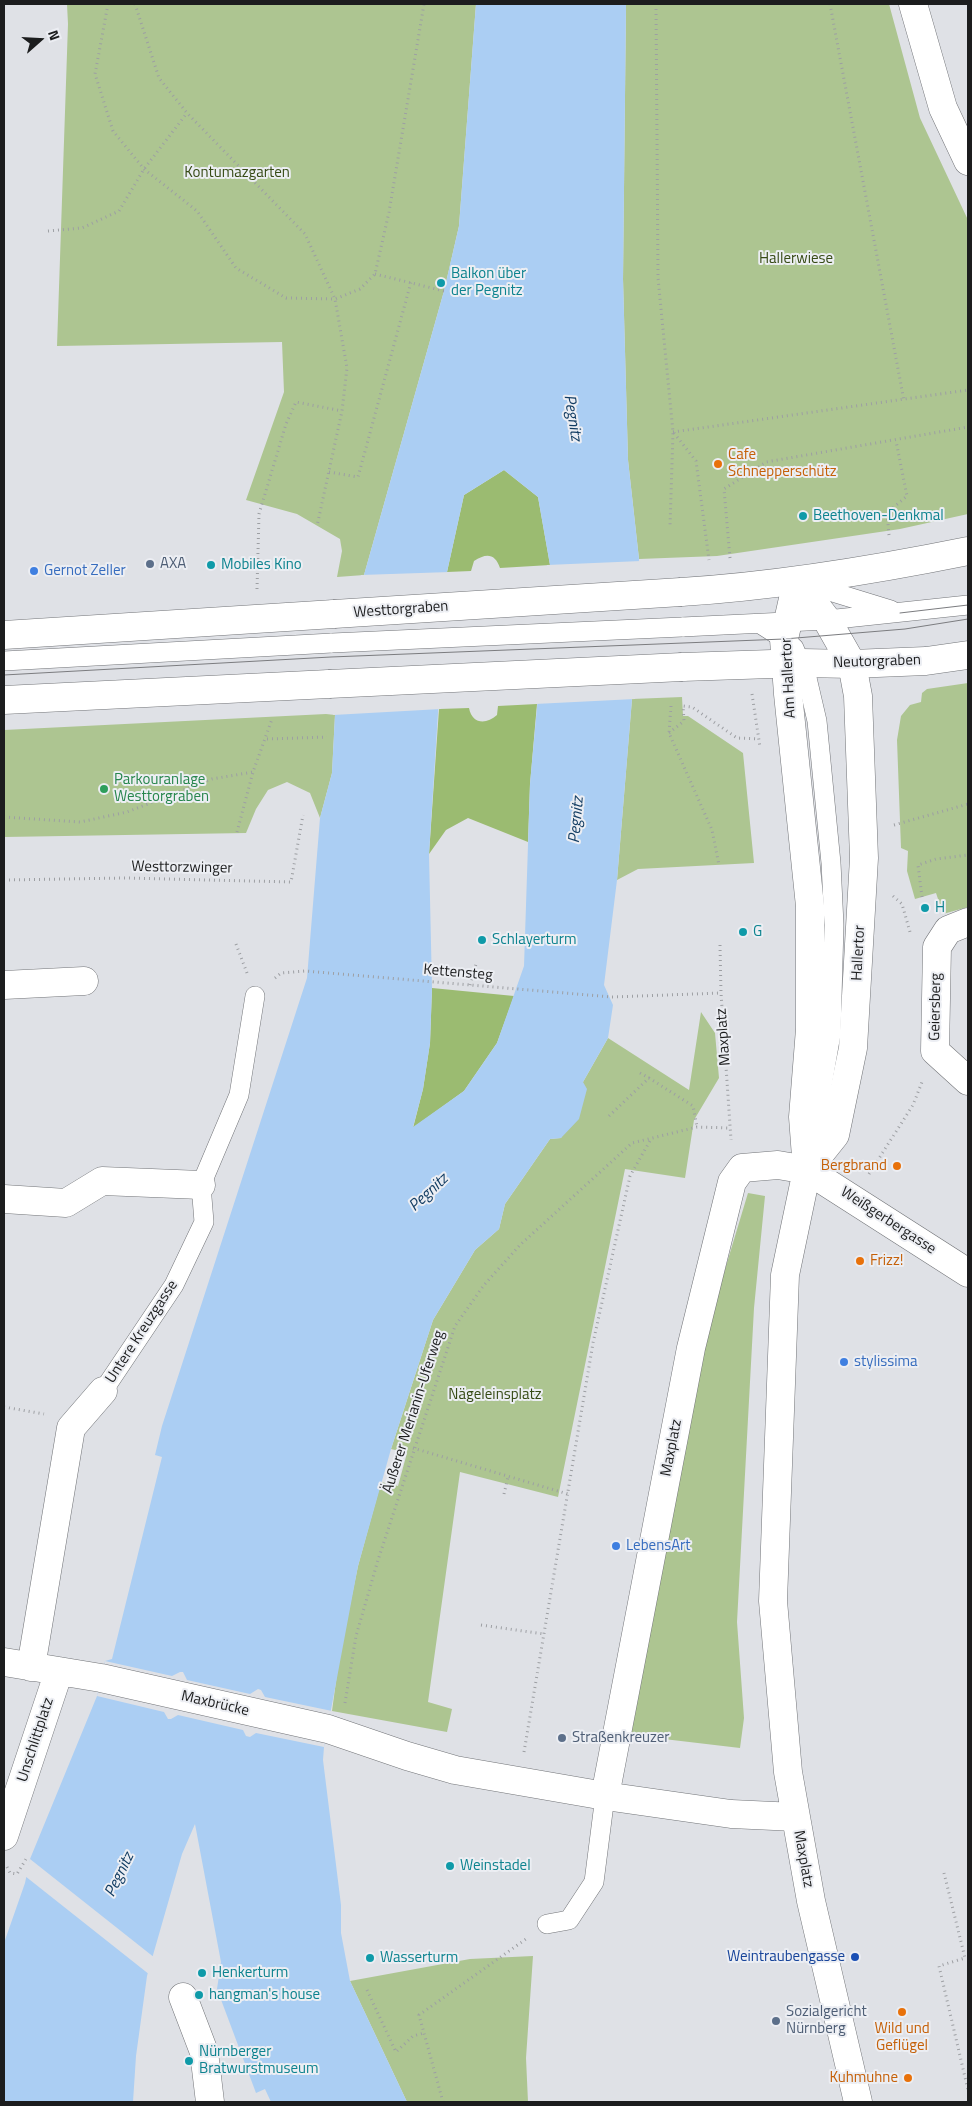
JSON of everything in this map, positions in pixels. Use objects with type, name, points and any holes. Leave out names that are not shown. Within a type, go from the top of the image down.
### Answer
[{"type":"street","points":[[913,4],[943,108],[968,161]]},
{"type":"street","points":[[864,846],[858,696],[852,664],[827,620],[797,581],[893,566],[968,551]]},
{"type":"street","name":"Westtorgraben","points":[[4,636],[723,590],[797,581]]},
{"type":"street","name":"Am Hallertor","points":[[797,581],[784,642],[810,906],[831,1037]]},
{"type":"street","points":[[4,700],[682,667],[784,642]]},
{"type":"street","name":"Neutorgraben","points":[[784,642],[852,664],[926,661],[968,655]]},
{"type":"street","name":"Hallertor","points":[[831,1037],[864,846]]},
{"type":"street","name":"Geiersberg","points":[[968,922],[948,930],[937,947],[934,1051],[968,1081]]},
{"type":"street","points":[[4,984],[84,981]]},
{"type":"street","name":"Maxplatz","points":[[807,1170],[835,1135],[831,1037]]},
{"type":"street","name":"Maxplatz","points":[[831,1037],[803,1116],[807,1170],[785,1274],[773,1601],[788,1772],[811,1901],[858,2102]]},
{"type":"street","name":"Maxplatz","points":[[605,1796],[691,1348],[732,1182],[742,1168],[778,1165],[807,1170]]},
{"type":"street","name":"Weißgerbergasse","points":[[807,1170],[968,1273]]},
{"type":"street","points":[[4,1199],[66,1204],[102,1181],[201,1185]]},
{"type":"street","name":"Untere Kreuzgasse","points":[[71,1428],[103,1391]]},
{"type":"street","points":[[31,1667],[71,1428]]},
{"type":"street","points":[[4,1662],[59,1671]]},
{"type":"street","name":"Maxbrücke","points":[[59,1671],[101,1678],[334,1731]]},
{"type":"street","name":"Unschlittplatz","points":[[4,1836],[59,1671]]},
{"type":"street","points":[[334,1731],[455,1770],[519,1780]]},
{"type":"street","name":"Maxplatz","points":[[519,1780],[605,1796],[731,1814],[796,1817]]},
{"type":"street","points":[[183,1997],[204,2052],[210,2102]]},
{"type":"lane","points":[[797,581],[900,613]]},
{"type":"lane","points":[[4,661],[332,643],[682,627],[784,642],[827,620],[968,605]]},
{"type":"lane","name":"Am Hallertor","points":[[784,642],[812,694],[817,721],[834,899]]},
{"type":"lane","name":"Hallertor","points":[[831,1037],[834,899]]},
{"type":"lane","name":"Untere Kreuzgasse","points":[[103,1391],[174,1285],[204,1222],[201,1185],[239,1095],[255,996]]},
{"type":"lane","points":[[547,1924],[569,1920],[594,1882],[605,1796]]},
{"type":"path","points":[[108,4],[95,74],[113,131],[144,169],[197,212],[236,268],[286,298],[335,299],[360,289],[375,274],[389,212],[424,4]]},
{"type":"path","points":[[135,4],[159,78],[187,113],[305,234],[335,299],[347,368],[342,411],[317,526]]},
{"type":"path","points":[[656,4],[658,278],[674,432],[670,526]]},
{"type":"path","points":[[830,4],[904,401]]},
{"type":"path","points":[[48,230],[82,228],[119,211],[144,169],[187,113]]},
{"type":"path","points":[[375,274],[444,291]]},
{"type":"path","points":[[329,472],[358,477],[411,282]]},
{"type":"path","points":[[674,432],[904,401],[968,390]]},
{"type":"path","points":[[256,594],[259,514],[286,424],[296,402],[342,411]]},
{"type":"path","points":[[731,564],[724,490],[766,462],[896,441],[968,427]]},
{"type":"path","points":[[674,432],[696,461],[709,567]]},
{"type":"path","points":[[890,538],[887,513],[908,496],[896,441]]},
{"type":"path","points":[[669,733],[684,721],[683,706],[692,707],[738,738],[759,739],[752,694]]},
{"type":"path","points":[[671,706],[669,733],[712,830],[718,865]]},
{"type":"path","points":[[237,832],[253,772],[272,717]]},
{"type":"path","points":[[266,738],[327,737]]},
{"type":"path","points":[[4,817],[80,822],[127,812],[212,779],[253,772]]},
{"type":"path","points":[[864,846],[968,804]]},
{"type":"path","name":"Westtorzwinger","points":[[4,880],[126,878],[291,882],[303,815]]},
{"type":"path","points":[[922,897],[918,865],[936,859],[968,855]]},
{"type":"path","points":[[890,894],[902,904],[909,925]]},
{"type":"path","name":"Maxplatz","points":[[720,945],[721,993],[730,1128]]},
{"type":"path","points":[[470,985],[476,964]]},
{"type":"path","name":"Kettensteg","points":[[281,973],[305,971],[612,997],[721,993]]},
{"type":"path","points":[[640,1073],[693,1106],[697,1127]]},
{"type":"path","points":[[609,1116],[650,1078]]},
{"type":"path","points":[[853,1198],[913,1105]]},
{"type":"path","name":"Äußerer Merianin-Uferweg","points":[[334,1731],[356,1636],[378,1560],[413,1448],[455,1326],[484,1285],[520,1245],[632,1143],[697,1127],[730,1128]]},
{"type":"path","points":[[519,1780],[593,1343],[630,1176],[651,1138]]},
{"type":"path","points":[[4,1407],[49,1414],[71,1428]]},
{"type":"path","points":[[413,1448],[568,1494]]},
{"type":"path","points":[[504,1494],[508,1476]]},
{"type":"path","points":[[481,1626],[544,1634]]},
{"type":"path","points":[[10,1872],[17,1874],[23,1865],[27,1868]]},
{"type":"path","points":[[944,1873],[966,1958],[939,1966],[968,2090]]},
{"type":"path","points":[[443,2102],[419,2015],[547,1924]]},
{"type":"path","points":[[367,1990],[396,2052],[413,2036],[424,2033]]},
{"type":"green space","name":"Kontumazgarten","points":[[67,4],[476,4],[459,226],[444,291],[364,575],[337,577],[342,551],[340,539],[297,514],[246,500],[284,392],[282,342],[57,346],[68,24]]},
{"type":"green space","name":"Hallerwiese","points":[[626,4],[889,4],[920,118],[968,220],[968,514],[900,529],[717,556],[639,559],[628,460],[623,279]]},
{"type":"green space","points":[[504,470],[538,497],[550,565],[500,568],[496,559],[486,556],[474,561],[471,571],[447,572],[464,495]]},
{"type":"green space","points":[[968,683],[968,907],[943,914],[936,893],[915,899],[907,871],[908,851],[901,848],[897,740],[901,716],[910,705],[921,702],[922,693],[927,689]]},
{"type":"green space","points":[[682,697],[683,716],[688,716],[743,753],[754,863],[638,869],[617,880],[632,699]]},
{"type":"green space","points":[[537,704],[530,784],[528,842],[468,818],[446,830],[429,854],[439,709],[469,708],[476,720],[484,721],[497,715],[498,706]]},
{"type":"green space","points":[[335,715],[332,773],[320,818],[310,793],[287,782],[268,790],[256,809],[246,833],[4,837],[4,730]]},
{"type":"green space","points":[[432,988],[514,996],[497,1043],[464,1091],[413,1128],[423,1089],[430,1043]]},
{"type":"green space","name":"Nägeleinsplatz","points":[[701,1012],[715,1033],[719,1078],[694,1120],[685,1178],[625,1169],[558,1497],[460,1472],[428,1702],[452,1709],[447,1732],[332,1711],[339,1659],[358,1566],[381,1482],[398,1486],[407,1453],[391,1449],[433,1320],[475,1250],[499,1229],[505,1204],[550,1139],[561,1138],[583,1082],[608,1038],[689,1090]]},
{"type":"green space","points":[[748,1193],[765,1196],[754,1308],[737,1622],[744,1718],[740,1748],[630,1735],[701,1349]]},
{"type":"green space","points":[[533,1956],[526,2058],[528,2102],[407,2102],[350,1981],[470,1959]]},
{"type":"water","name":"Pegnitz","points":[[476,4],[626,4],[623,279],[628,460],[639,559],[632,699],[617,880],[604,985],[613,1005],[608,1038],[583,1082],[587,1089],[579,1119],[561,1138],[550,1139],[505,1204],[499,1229],[475,1250],[433,1320],[391,1449],[358,1566],[324,1747],[323,1760],[341,1905],[341,1933],[350,1981],[407,2102],[271,2102],[265,2089],[256,2093],[217,1989],[221,1962],[195,1824],[182,1854],[147,1976],[136,2056],[133,2102],[4,2102],[4,1943],[25,1883],[30,1859],[97,1696],[105,1661],[112,1659],[162,1457],[155,1455],[162,1426],[307,978],[320,818],[332,773],[335,715],[364,575],[444,291],[459,226]],"holes":[[[504,470],[538,497],[550,565],[530,784],[524,966],[497,1043],[464,1091],[413,1127],[423,1089],[430,1043],[432,988],[429,854],[447,572],[464,495]]]},
{"type":"pier","points":[[641,561],[635,699],[535,704],[547,565]]},
{"type":"pier","points":[[450,572],[441,709],[333,715],[361,575]]},
{"type":"pier","points":[[105,1661],[172,1676],[183,1672],[187,1680],[250,1694],[258,1689],[261,1690],[265,1697],[332,1711],[324,1747],[256,1733],[250,1737],[246,1736],[243,1730],[178,1715],[168,1719],[164,1712],[97,1696]]},
{"type":"pier","points":[[30,1859],[155,1958],[150,1975],[25,1876]]},
{"type":"tram line","points":[[900,613],[968,605]]},
{"type":"tram line","points":[[4,675],[331,657],[784,639],[905,629],[968,619]]},
{"type":"place","name":"Balkon über der Pegnitz","points":[[441,283]]},
{"type":"place","name":"Cafe Schnepperschütz","points":[[718,464]]},
{"type":"place","name":"Beethoven-Denkmal","points":[[803,516]]},
{"type":"place","name":"AXA","points":[[150,564]]},
{"type":"place","name":"Mobiles Kino","points":[[211,565]]},
{"type":"place","name":"Gernot Zeller","points":[[34,571]]},
{"type":"place","name":"Parkouranlage Westtorgraben","points":[[104,789]]},
{"type":"place","name":"H","points":[[925,908]]},
{"type":"place","name":"G","points":[[743,932]]},
{"type":"place","name":"Schlayerturm","points":[[482,940]]},
{"type":"place","name":"Bergbrand","points":[[897,1166]]},
{"type":"place","name":"Frizz!","points":[[860,1261]]},
{"type":"place","name":"stylissima","points":[[844,1362]]},
{"type":"place","name":"LebensArt","points":[[616,1546]]},
{"type":"place","name":"Straßenkreuzer","points":[[562,1738]]},
{"type":"place","name":"Weinstadel","points":[[450,1866]]},
{"type":"place","name":"Weintraubengasse","points":[[855,1957]]},
{"type":"place","name":"Wasserturm","points":[[370,1958]]},
{"type":"place","name":"Henkerturm","points":[[202,1973]]},
{"type":"place","name":"hangman's house","points":[[199,1995]]},
{"type":"place","name":"Wild und Geflügel","points":[[902,2012]]},
{"type":"place","name":"Sozialgericht Nürnberg","points":[[776,2021]]},
{"type":"place","name":"Nürnberger Bratwurstmuseum","points":[[189,2061]]},
{"type":"place","name":"Kuhmuhne","points":[[908,2078]]}]
